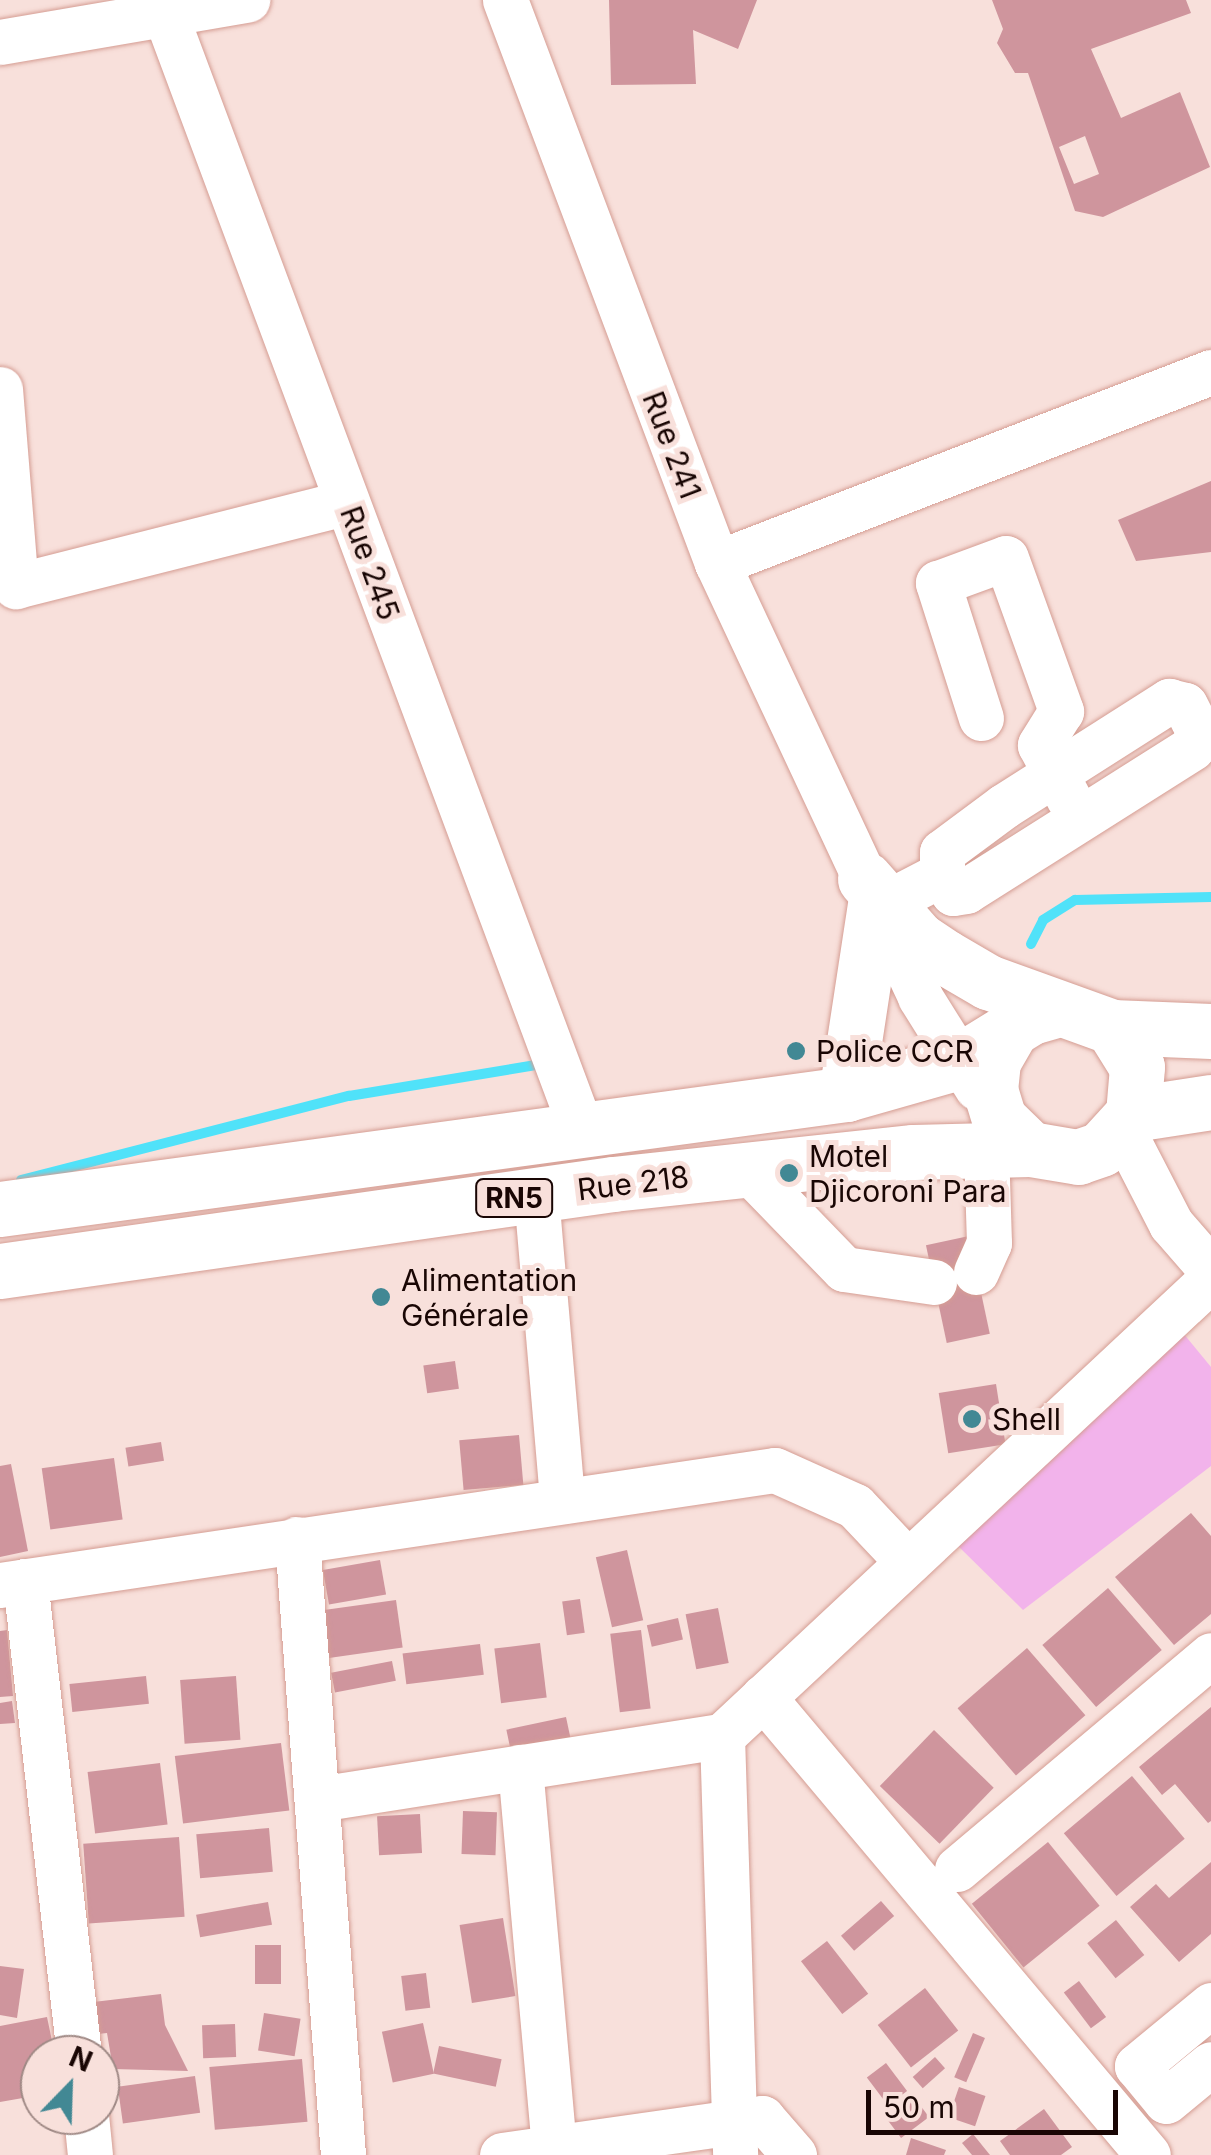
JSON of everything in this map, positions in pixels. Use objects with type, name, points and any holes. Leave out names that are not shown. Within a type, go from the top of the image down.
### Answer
[{"type":"highway","points":[[876,896],[944,957],[1058,1009],[1087,1013],[1112,1026],[1211,1031]]},
{"type":"highway","points":[[846,1094],[876,896]]},
{"type":"highway","name":"RN5","points":[[0,1209],[580,1126],[846,1094],[958,1062],[1008,1035],[1031,1017],[1058,1009]]},
{"type":"highway","points":[[1008,1035],[993,1061],[990,1090],[1058,1136],[1137,1067],[1112,1026]]},
{"type":"highway","name":"RN5","points":[[1058,1136],[1211,1102]]},
{"type":"highway","name":"Rue 218","points":[[0,1271],[536,1195],[1058,1136]]},
{"type":"street","points":[[0,42],[163,9],[247,0]]},
{"type":"street","name":"Rue 241","points":[[506,0],[717,564],[958,1062],[1171,1224],[1211,1270]]},
{"type":"street","name":"Rue 245","points":[[163,9],[580,1126]]},
{"type":"street","points":[[717,564],[1211,372]]},
{"type":"street","points":[[0,389],[16,586],[347,502]]},
{"type":"street","points":[[981,718],[938,583],[1006,558],[1061,711],[1040,745],[1081,818]]},
{"type":"street","points":[[1169,701],[1185,705],[1198,732],[1192,748],[1081,818],[959,894],[942,874],[942,852],[1053,774],[1169,701]]},
{"type":"street","points":[[876,896],[942,874]]},
{"type":"street","points":[[748,1170],[844,1269],[955,1277],[989,1243],[1058,1136]]},
{"type":"street","points":[[536,1195],[562,1501]]},
{"type":"street","points":[[318,1799],[722,1736],[1211,1279]]},
{"type":"street","points":[[76,2035],[13,1583],[775,1470],[855,1506],[908,1562]]},
{"type":"street","points":[[297,1538],[344,2155]]},
{"type":"street","points":[[957,1869],[1211,1655]]},
{"type":"street","points":[[763,1698],[1148,2155]]},
{"type":"street","points":[[722,1736],[734,2138]]},
{"type":"street","points":[[520,1768],[554,2148]]},
{"type":"street","points":[[1211,2005],[1138,2066],[1166,2101],[1211,2064]]},
{"type":"street","points":[[502,2155],[554,2148],[734,2138],[762,2118],[794,2155]]},
{"type":"shaded area","points":[[1174,1322],[1211,1367],[1211,1466],[1023,1610],[955,1543]]},
{"type":"building","points":[[609,0],[757,0],[738,49],[693,30],[696,84],[611,85]]},
{"type":"building","points":[[992,0],[1186,0],[1191,13],[1091,49],[1121,118],[1180,92],[1210,167],[1103,217],[1075,211],[1028,73],[1015,73],[997,43],[1003,29]],"holes":[[[1085,136],[1099,174],[1074,184],[1059,147]]]},
{"type":"building","points":[[1211,481],[1211,552],[1136,561],[1118,520]]},
{"type":"building","points":[[969,1236],[990,1334],[947,1343],[926,1245]]},
{"type":"building","points":[[455,1361],[459,1389],[427,1393],[423,1365]]},
{"type":"building","name":"Shell","points":[[996,1384],[1006,1444],[948,1453],[939,1393]]},
{"type":"building","points":[[519,1435],[523,1485],[464,1490],[459,1440]]},
{"type":"building","points":[[161,1442],[164,1461],[128,1466],[125,1448]]},
{"type":"building","points":[[114,1458],[123,1519],[50,1530],[42,1468]]},
{"type":"building","points":[[11,1464],[28,1551],[0,1557],[0,1466]]},
{"type":"building","points":[[1191,1513],[1211,1536],[1211,1614],[1174,1645],[1115,1577]]},
{"type":"building","points":[[627,1550],[643,1620],[612,1627],[596,1557]]},
{"type":"building","points":[[380,1560],[386,1594],[329,1605],[323,1570]]},
{"type":"building","points":[[1108,1588],[1162,1650],[1096,1707],[1042,1645]]},
{"type":"building","points":[[580,1599],[585,1633],[567,1635],[562,1602]]},
{"type":"building","points":[[396,1600],[403,1648],[325,1658],[319,1611]]},
{"type":"building","points":[[718,1608],[729,1663],[696,1669],[686,1614]]},
{"type":"building","points":[[678,1618],[683,1639],[652,1647],[647,1625]]},
{"type":"building","points":[[7,1630],[13,1696],[0,1697],[0,1631]]},
{"type":"building","points":[[641,1630],[651,1708],[620,1712],[610,1634]]},
{"type":"building","points":[[540,1643],[547,1698],[501,1703],[494,1649]]},
{"type":"building","points":[[480,1644],[484,1675],[406,1684],[403,1654]]},
{"type":"building","points":[[1027,1648],[1085,1715],[1016,1776],[958,1708]]},
{"type":"building","points":[[392,1661],[396,1681],[335,1692],[331,1673]]},
{"type":"building","points":[[146,1676],[149,1704],[72,1712],[69,1684]]},
{"type":"building","points":[[236,1676],[240,1740],[185,1744],[180,1680]]},
{"type":"building","points":[[12,1701],[15,1723],[0,1724],[0,1703]]},
{"type":"building","points":[[1211,1707],[1208,1823],[1175,1784],[1162,1795],[1139,1767]]},
{"type":"building","points":[[566,1717],[571,1741],[512,1754],[506,1730]]},
{"type":"building","points":[[934,1730],[994,1788],[940,1844],[880,1786]]},
{"type":"building","points":[[281,1743],[289,1810],[183,1824],[175,1756]]},
{"type":"building","points":[[160,1763],[168,1825],[95,1833],[88,1772]]},
{"type":"building","points":[[1132,1776],[1185,1839],[1117,1896],[1064,1833]]},
{"type":"building","points":[[463,1811],[497,1812],[495,1855],[461,1854]]},
{"type":"building","points":[[420,1814],[422,1853],[379,1855],[377,1816]]},
{"type":"building","points":[[269,1828],[273,1872],[200,1878],[196,1834]]},
{"type":"building","points":[[179,1837],[185,1917],[89,1924],[83,1844]]},
{"type":"building","points":[[1048,1842],[1100,1906],[1023,1967],[972,1904]]},
{"type":"building","points":[[1211,1862],[1211,1934],[1179,1962],[1130,1907],[1156,1884],[1169,1898]]},
{"type":"building","points":[[881,1901],[894,1916],[854,1951],[841,1936]]},
{"type":"building","points":[[268,1902],[272,1925],[200,1937],[196,1915]]},
{"type":"building","points":[[503,1918],[515,1996],[472,2003],[460,1925]]},
{"type":"building","points":[[1116,1920],[1144,1955],[1116,1978],[1087,1943]]},
{"type":"building","points":[[827,1941],[868,1994],[842,2014],[801,1961]]},
{"type":"building","points":[[255,1945],[281,1945],[281,1984],[255,1984]]},
{"type":"building","points":[[0,1966],[24,1969],[17,2018],[0,2015]]},
{"type":"building","points":[[426,1973],[430,2008],[405,2011],[401,1976]]},
{"type":"building","points":[[1079,1981],[1106,2017],[1091,2028],[1064,1992]]},
{"type":"building","points":[[925,1988],[958,2031],[911,2067],[878,2025]]},
{"type":"building","points":[[161,1994],[165,2025],[188,2071],[120,2069],[120,2035],[89,2035],[85,2003]]},
{"type":"building","points":[[264,2013],[301,2019],[295,2056],[258,2051]]},
{"type":"building","points":[[47,2017],[51,2035],[20,2035],[20,2098],[0,2102],[0,2026]]},
{"type":"building","points":[[423,2023],[434,2074],[393,2083],[382,2032]]},
{"type":"building","points":[[235,2024],[236,2057],[203,2058],[202,2025]]},
{"type":"building","points":[[973,2033],[985,2038],[966,2082],[954,2077]]},
{"type":"building","points":[[439,2046],[502,2059],[496,2087],[433,2073]]},
{"type":"building","points":[[935,2057],[945,2068],[923,2088],[913,2077]]},
{"type":"building","points":[[302,2059],[307,2122],[215,2130],[209,2067]]},
{"type":"building","points":[[886,2063],[907,2091],[888,2105],[867,2077]]},
{"type":"building","points":[[195,2076],[200,2113],[123,2123],[120,2087]]},
{"type":"building","points":[[959,2087],[985,2096],[975,2126],[949,2117]]},
{"type":"building","points":[[914,2097],[929,2117],[901,2138],[886,2118]]},
{"type":"building","points":[[1044,2109],[1072,2147],[1061,2155],[1010,2155],[1000,2141]]},
{"type":"building","points":[[973,2134],[990,2155],[972,2155],[962,2143]]},
{"type":"building","points":[[911,2138],[946,2150],[944,2155],[906,2155]]},
{"type":"waterway","points":[[1031,944],[1043,920],[1075,900],[1211,897]]},
{"type":"waterway","points":[[21,1180],[349,1096],[537,1065]]},
{"type":"place","name":"Police CCR","points":[[796,1051]]},
{"type":"place","name":"Motel Djicoroni Para","points":[[789,1173]]},
{"type":"place","name":"Alimentation Générale","points":[[381,1297]]},
{"type":"place","name":"Shell","points":[[972,1419]]}]
